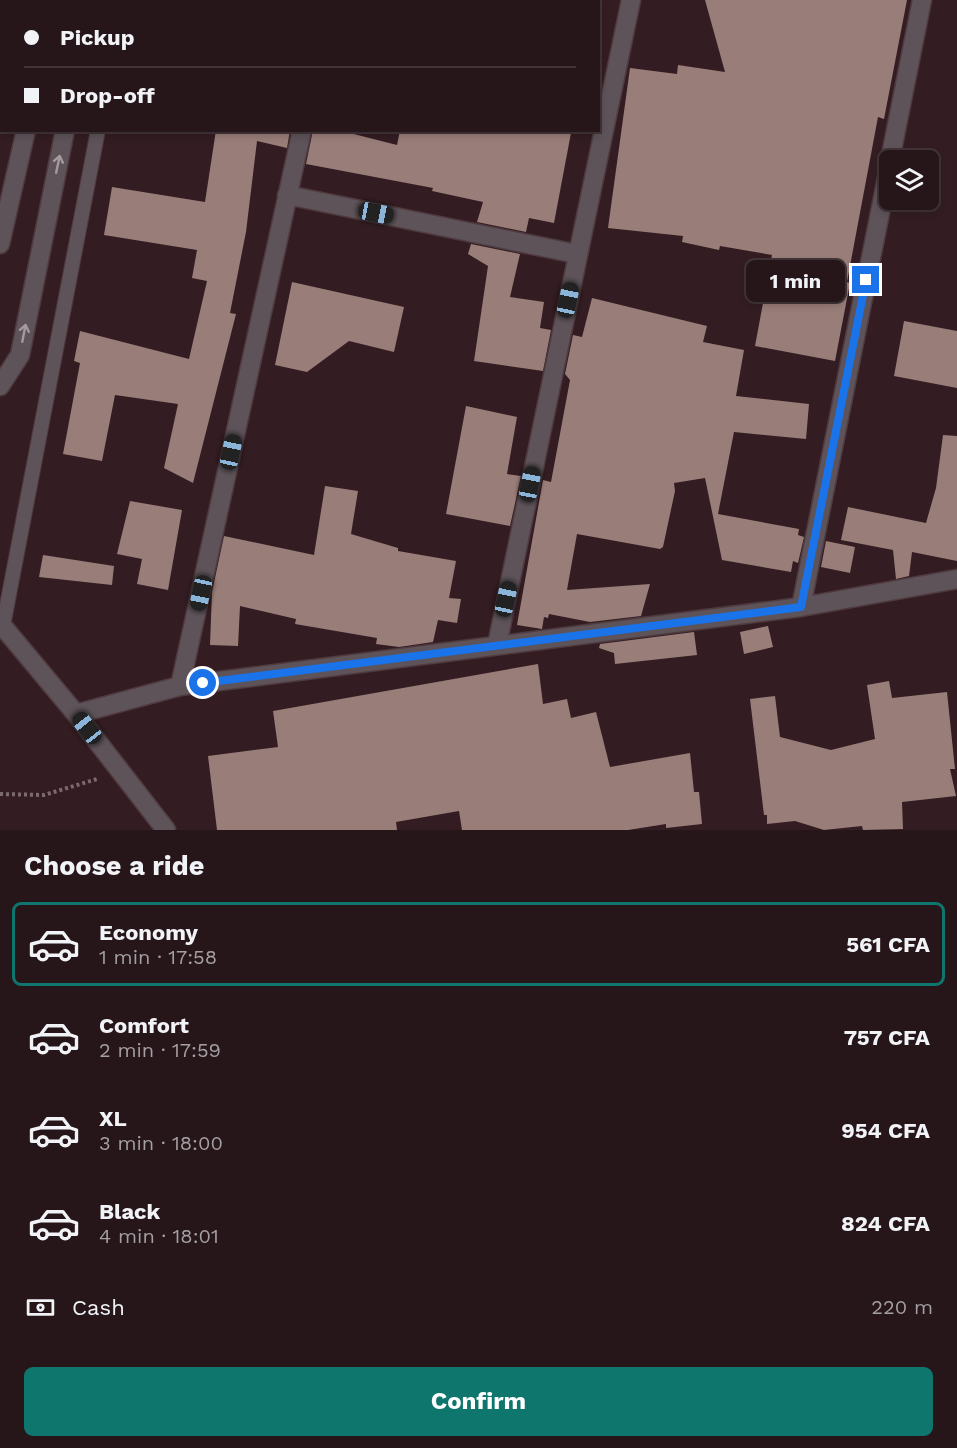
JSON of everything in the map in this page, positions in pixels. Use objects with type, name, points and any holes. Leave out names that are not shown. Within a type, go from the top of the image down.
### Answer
[{"type":"street","points":[[497,645],[631,0]]},
{"type":"street","points":[[892,150],[922,0]]},
{"type":"street","points":[[0,244],[7,186],[25,132]]},
{"type":"street","points":[[0,386],[20,355],[65,132]]},
{"type":"street","points":[[180,686],[302,132]]},
{"type":"street","points":[[287,195],[577,254]]},
{"type":"street","points":[[801,607],[880,210]]},
{"type":"street","points":[[76,714],[180,686],[801,607],[957,579]]},
{"type":"street","points":[[1,625],[76,714],[166,830]]},
{"type":"lane","points":[[1,625],[98,132]]},
{"type":"path","points":[[0,794],[44,795],[121,771]]},
{"type":"building","points":[[705,0],[907,0],[884,119],[878,117],[847,282],[850,283],[835,361],[755,346],[772,255],[720,246],[719,250],[682,242],[683,236],[608,228],[630,68],[677,74],[678,65],[725,72]]},
{"type":"building","points":[[216,132],[290,132],[287,148],[257,141],[246,232],[230,313],[236,314],[193,483],[164,468],[178,404],[115,395],[102,461],[63,454],[80,363],[74,361],[80,331],[189,359],[207,281],[192,278],[197,250],[104,235],[112,187],[205,202]]},
{"type":"building","points":[[313,132],[346,132],[397,145],[400,132],[571,133],[554,223],[529,218],[526,232],[477,222],[483,202],[432,191],[433,188],[306,164]]},
{"type":"building","points":[[471,244],[520,254],[510,297],[544,302],[540,328],[551,330],[543,371],[474,361],[488,266],[468,254]]},
{"type":"building","points":[[292,282],[404,307],[394,352],[349,341],[307,372],[275,365]]},
{"type":"building","points":[[592,298],[707,326],[703,342],[744,350],[736,396],[809,404],[806,439],[734,432],[718,514],[799,529],[798,535],[804,537],[798,563],[793,561],[791,572],[722,560],[705,478],[674,483],[675,491],[663,547],[660,549],[577,534],[567,590],[650,584],[641,616],[590,622],[549,614],[548,618],[544,617],[542,629],[517,625],[543,480],[551,482],[570,380],[565,374],[573,335],[582,337]]},
{"type":"building","points":[[904,321],[957,331],[957,388],[894,376]]},
{"type":"building","points":[[466,406],[517,417],[507,474],[521,476],[510,526],[446,514]]},
{"type":"building","points":[[943,435],[957,436],[957,561],[912,552],[909,576],[896,579],[893,550],[841,540],[848,507],[926,523],[936,488]]},
{"type":"building","points":[[325,486],[358,491],[351,534],[398,548],[398,551],[456,561],[449,598],[461,599],[457,623],[438,620],[433,642],[399,647],[376,644],[377,638],[295,624],[296,619],[240,606],[238,646],[210,645],[212,592],[224,536],[314,555]]},
{"type":"building","points":[[130,501],[182,510],[168,590],[137,584],[142,559],[117,554]]},
{"type":"building","points":[[826,541],[855,547],[850,573],[821,567]]},
{"type":"building","points":[[43,555],[114,566],[112,585],[39,577]]},
{"type":"building","points":[[768,626],[773,647],[744,654],[740,632]]},
{"type":"building","points":[[694,632],[697,655],[615,664],[614,653],[599,648],[600,644]]},
{"type":"building","points":[[538,664],[543,704],[567,699],[571,718],[596,712],[610,767],[690,753],[694,792],[699,792],[702,824],[666,828],[666,824],[628,830],[462,830],[459,811],[396,822],[397,830],[217,830],[208,756],[278,747],[273,711]]},
{"type":"building","points":[[889,681],[892,698],[947,692],[955,769],[950,769],[956,796],[902,802],[903,829],[863,830],[862,826],[824,830],[795,821],[767,824],[750,699],[775,696],[780,737],[831,750],[875,739],[867,685]]},
{"type":"route","points":[[203,683],[801,607],[866,280]]}]
